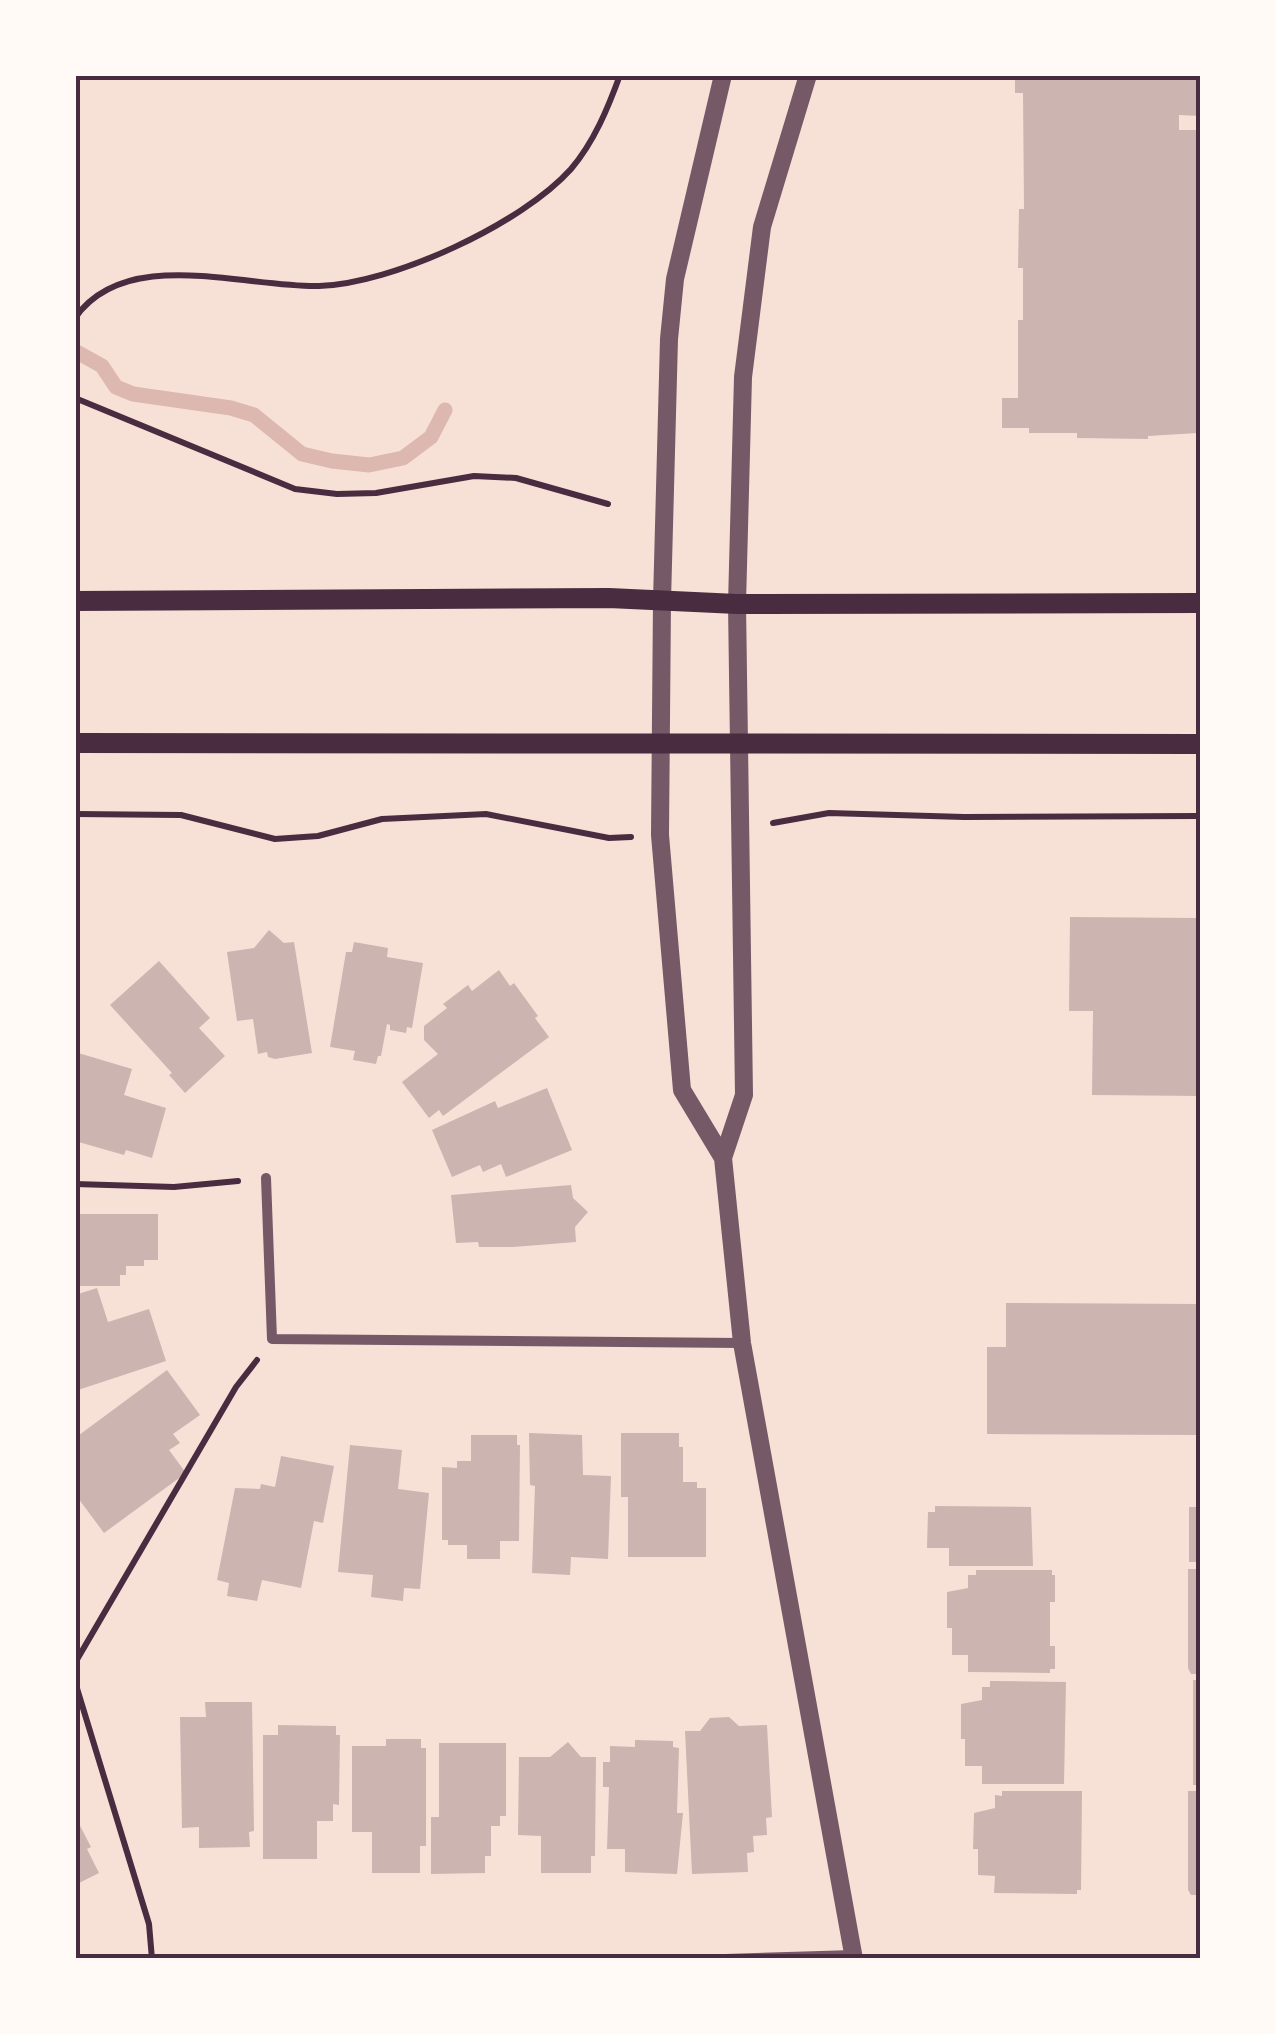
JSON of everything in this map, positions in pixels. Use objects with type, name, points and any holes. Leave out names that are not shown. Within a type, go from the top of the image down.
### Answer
[{"type":"main road","points":[[75,601],[609,598],[737,604],[1200,603]]},
{"type":"main road","points":[[75,743],[1200,744]]},
{"type":"street","points":[[722,75],[675,279],[665,447],[660,836],[682,1090],[723,1158]]},
{"type":"street","points":[[725,1959],[854,1957],[742,1343],[723,1158],[744,1094],[737,604],[740,441],[750,310],[762,227],[808,75]]},
{"type":"street","points":[[266,1178],[272,1339],[742,1343]]},
{"type":"path","points":[[75,318],[86,302],[102,291],[153,276],[191,275],[324,286],[392,272],[446,250],[532,202],[570,170],[591,141],[620,75]]},
{"type":"path","points":[[75,398],[295,490],[376,493],[474,476],[516,478],[608,504]]},
{"type":"path","points":[[75,1184],[174,1187],[266,1178]]},
{"type":"path","points":[[75,1663],[236,1387],[272,1339]]},
{"type":"path","points":[[75,1682],[149,1924],[152,1959]]},
{"type":"building","points":[[1015,75],[1200,75],[1200,116],[1179,115],[1179,130],[1200,130],[1198,433],[1148,439],[1077,438],[1077,433],[1029,433],[1029,428],[1002,428],[1002,398],[1018,398],[1018,320],[1023,320],[1023,268],[1018,268],[1019,209],[1024,209],[1023,93],[1015,93]]},
{"type":"building","points":[[1070,917],[1200,918],[1200,1096],[1092,1095],[1093,1011],[1069,1011]]},
{"type":"building","points":[[269,930],[284,943],[294,942],[312,1053],[275,1059],[268,1057],[267,1052],[258,1054],[253,1019],[237,1021],[227,952],[254,948]]},
{"type":"building","points":[[354,942],[388,948],[387,957],[423,963],[412,1028],[407,1027],[406,1033],[390,1030],[387,1024],[376,1064],[353,1060],[355,1051],[330,1047],[346,952],[352,952]]},
{"type":"building","points":[[159,961],[210,1018],[199,1028],[225,1056],[185,1093],[169,1075],[172,1073],[110,1005]]},
{"type":"building","points":[[499,970],[510,986],[514,983],[549,1037],[443,1116],[439,1110],[429,1118],[402,1082],[438,1054],[424,1040],[424,1026],[447,1008],[443,1004],[468,985],[472,991]]},
{"type":"building","points":[[75,1052],[132,1069],[124,1095],[166,1108],[152,1158],[126,1150],[124,1155],[75,1141]]},
{"type":"building","points":[[547,1088],[572,1150],[506,1177],[501,1164],[483,1172],[480,1165],[452,1177],[432,1130],[495,1101],[498,1108]]},
{"type":"building","points":[[571,1185],[573,1198],[588,1212],[575,1227],[576,1242],[513,1247],[456,1243],[451,1195]]},
{"type":"building","points":[[75,1214],[158,1214],[158,1260],[144,1260],[144,1266],[126,1266],[126,1275],[120,1275],[120,1286],[75,1286]]},
{"type":"building","points":[[97,1288],[108,1322],[149,1309],[166,1361],[75,1391],[75,1295]]},
{"type":"building","points":[[1006,1303],[1200,1304],[1200,1435],[987,1434],[987,1347],[1006,1347]]},
{"type":"building","points":[[167,1370],[200,1415],[173,1434],[180,1443],[169,1450],[186,1473],[104,1533],[75,1494],[75,1438]]},
{"type":"building","points":[[529,1433],[582,1435],[583,1475],[611,1476],[608,1559],[571,1557],[570,1575],[532,1573],[535,1486],[530,1485]]},
{"type":"building","points":[[621,1433],[679,1433],[683,1482],[697,1482],[697,1488],[706,1488],[706,1557],[628,1557],[628,1497],[621,1497]]},
{"type":"building","points":[[471,1435],[517,1435],[520,1445],[519,1541],[500,1541],[500,1559],[467,1559],[467,1545],[448,1545],[448,1540],[442,1540],[442,1467],[457,1468],[457,1461],[471,1461]]},
{"type":"building","points":[[350,1445],[402,1450],[398,1489],[429,1493],[420,1589],[404,1588],[403,1601],[371,1597],[373,1575],[338,1572]]},
{"type":"building","points":[[281,1456],[334,1466],[323,1523],[314,1521],[301,1588],[262,1580],[257,1601],[227,1596],[229,1583],[217,1580],[235,1488],[260,1489],[261,1484],[275,1487]]},
{"type":"building","points":[[935,1506],[1031,1507],[1033,1566],[949,1566],[949,1548],[927,1548],[928,1512],[935,1512]]},
{"type":"building","points":[[1189,1507],[1200,1507],[1200,1562],[1189,1562]]},
{"type":"building","points":[[1188,1569],[1200,1569],[1200,1674],[1191,1674],[1188,1668]]},
{"type":"building","points":[[976,1570],[1052,1570],[1055,1602],[1050,1602],[1050,1646],[1055,1646],[1055,1669],[1050,1669],[1050,1673],[968,1672],[968,1655],[952,1655],[947,1592],[968,1588],[968,1575],[976,1575]]},
{"type":"building","points":[[1193,1680],[1200,1680],[1200,1785],[1193,1785]]},
{"type":"building","points":[[990,1681],[1066,1682],[1064,1784],[982,1784],[982,1766],[965,1766],[961,1704],[982,1700],[982,1687],[990,1687]]},
{"type":"building","points":[[205,1702],[252,1702],[254,1831],[249,1832],[250,1847],[199,1848],[199,1827],[182,1828],[180,1717],[206,1717]]},
{"type":"building","points":[[729,1717],[739,1726],[767,1725],[772,1817],[766,1818],[767,1835],[753,1836],[754,1852],[747,1853],[748,1872],[692,1874],[685,1731],[700,1731],[710,1718]]},
{"type":"building","points":[[278,1725],[336,1726],[336,1735],[340,1735],[339,1805],[333,1804],[333,1821],[317,1821],[317,1859],[263,1859],[263,1735],[278,1735]]},
{"type":"building","points":[[386,1739],[421,1739],[421,1748],[426,1748],[426,1846],[420,1846],[420,1873],[372,1873],[372,1832],[352,1832],[352,1746],[386,1746]]},
{"type":"building","points":[[635,1740],[673,1741],[673,1747],[679,1748],[677,1813],[683,1813],[677,1874],[625,1872],[625,1849],[607,1849],[609,1787],[603,1787],[603,1762],[610,1762],[610,1746],[635,1747]]},
{"type":"building","points":[[568,1742],[581,1757],[596,1757],[595,1856],[591,1856],[591,1873],[541,1873],[541,1836],[518,1835],[519,1757],[550,1757]]},
{"type":"building","points":[[439,1743],[506,1743],[506,1816],[500,1816],[500,1826],[491,1826],[491,1856],[485,1856],[485,1873],[431,1874],[431,1817],[439,1817]]},
{"type":"building","points":[[1002,1791],[1082,1791],[1081,1890],[1077,1894],[994,1893],[995,1876],[978,1875],[978,1849],[973,1849],[974,1813],[995,1808],[995,1795],[1002,1796]]},
{"type":"building","points":[[1188,1791],[1200,1791],[1200,1895],[1191,1895],[1188,1890]]},
{"type":"building","points":[[75,1816],[99,1873],[75,1885]]},
{"type":"waterway","points":[[75,351],[102,366],[116,387],[133,394],[254,415],[302,454],[332,461],[369,465],[403,458],[431,437],[445,410]]}]
